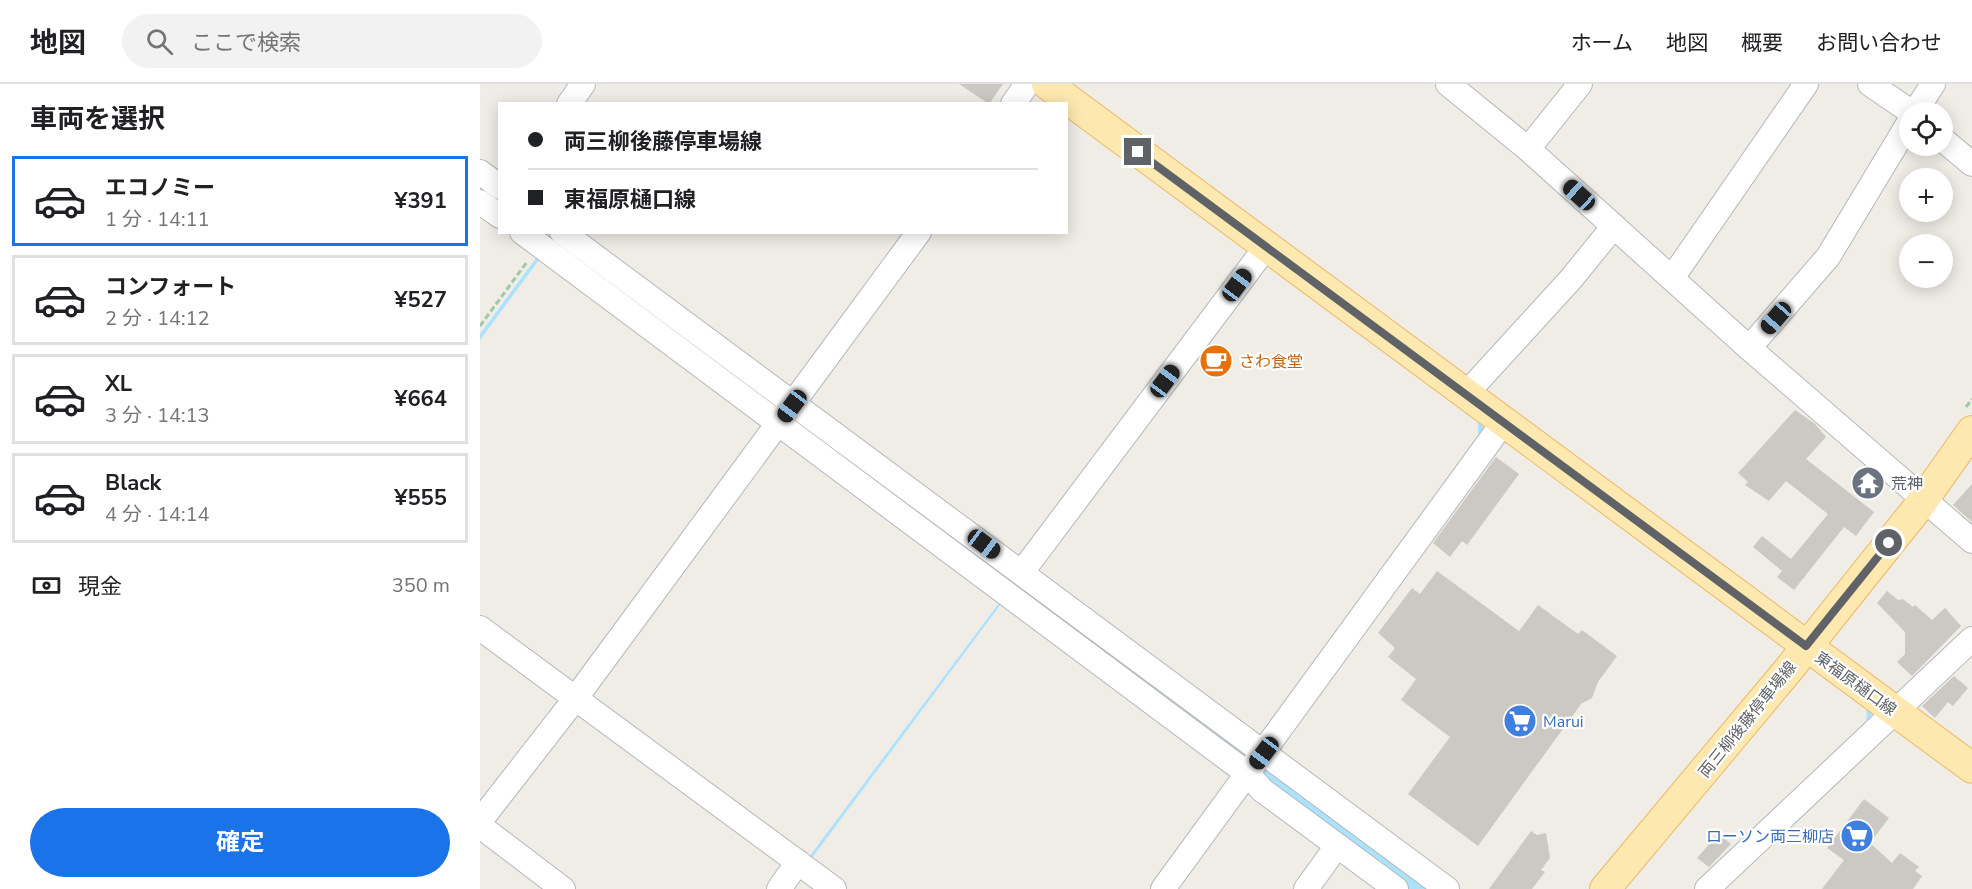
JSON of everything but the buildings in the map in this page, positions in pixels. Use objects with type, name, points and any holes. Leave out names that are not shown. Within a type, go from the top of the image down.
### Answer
[{"type":"main road","name":"東福原樋口線","points":[[1047,84],[1972,768]]},
{"type":"main road","name":"両三柳後藤停車場線","points":[[1605,889],[1723,750],[1924,499],[1972,431]]},
{"type":"street","points":[[570,102],[583,84]]},
{"type":"street","points":[[1014,102],[1027,84]]},
{"type":"street","points":[[1448,84],[1528,149],[1749,348],[1972,541]]},
{"type":"street","points":[[1528,149],[1580,84]]},
{"type":"street","points":[[1672,278],[1806,84]]},
{"type":"street","points":[[1870,84],[1899,103]]},
{"type":"street","points":[[1920,102],[1933,84]]},
{"type":"street","points":[[1749,348],[1828,257],[1899,139]]},
{"type":"street","points":[[1953,148],[1972,164]]},
{"type":"street","points":[[480,172],[498,186]]},
{"type":"street","points":[[480,202],[498,215]]},
{"type":"street","points":[[1466,395],[1570,279],[1614,226]]},
{"type":"street","points":[[564,234],[786,414],[1248,774],[1262,790],[1396,889]]},
{"type":"street","points":[[480,821],[575,699],[918,234]]},
{"type":"street","points":[[531,239],[1022,572],[1447,889]]},
{"type":"street","points":[[1022,572],[1266,247]]},
{"type":"street","points":[[1163,889],[1503,423]]},
{"type":"street","points":[[480,628],[834,889]]},
{"type":"street","points":[[1707,889],[1893,711],[1972,639]]},
{"type":"street","points":[[480,826],[563,889]]},
{"type":"street","points":[[1306,889],[1337,846]]},
{"type":"street","points":[[779,889],[798,862]]},
{"type":"path","points":[[480,326],[531,239]]},
{"type":"water","points":[[539,254],[542,256],[480,340],[480,334]]},
{"type":"water","points":[[1002,599],[1004,600],[809,862],[806,861]]},
{"type":"waterway","points":[[1480,418],[1481,438]]},
{"type":"waterway","points":[[986,564],[1427,889]]},
{"type":"waterway","points":[[1867,705],[1869,718]]},
{"type":"place","name":"さわ食堂","points":[[1216,361]]},
{"type":"place","name":"荒神","points":[[1868,483]]},
{"type":"place","name":"Marui","points":[[1520,721]]},
{"type":"place","name":"ローソン両三柳店","points":[[1857,836]]},
{"type":"route","points":[[1138,152],[1806,646],[1889,543]]}]
